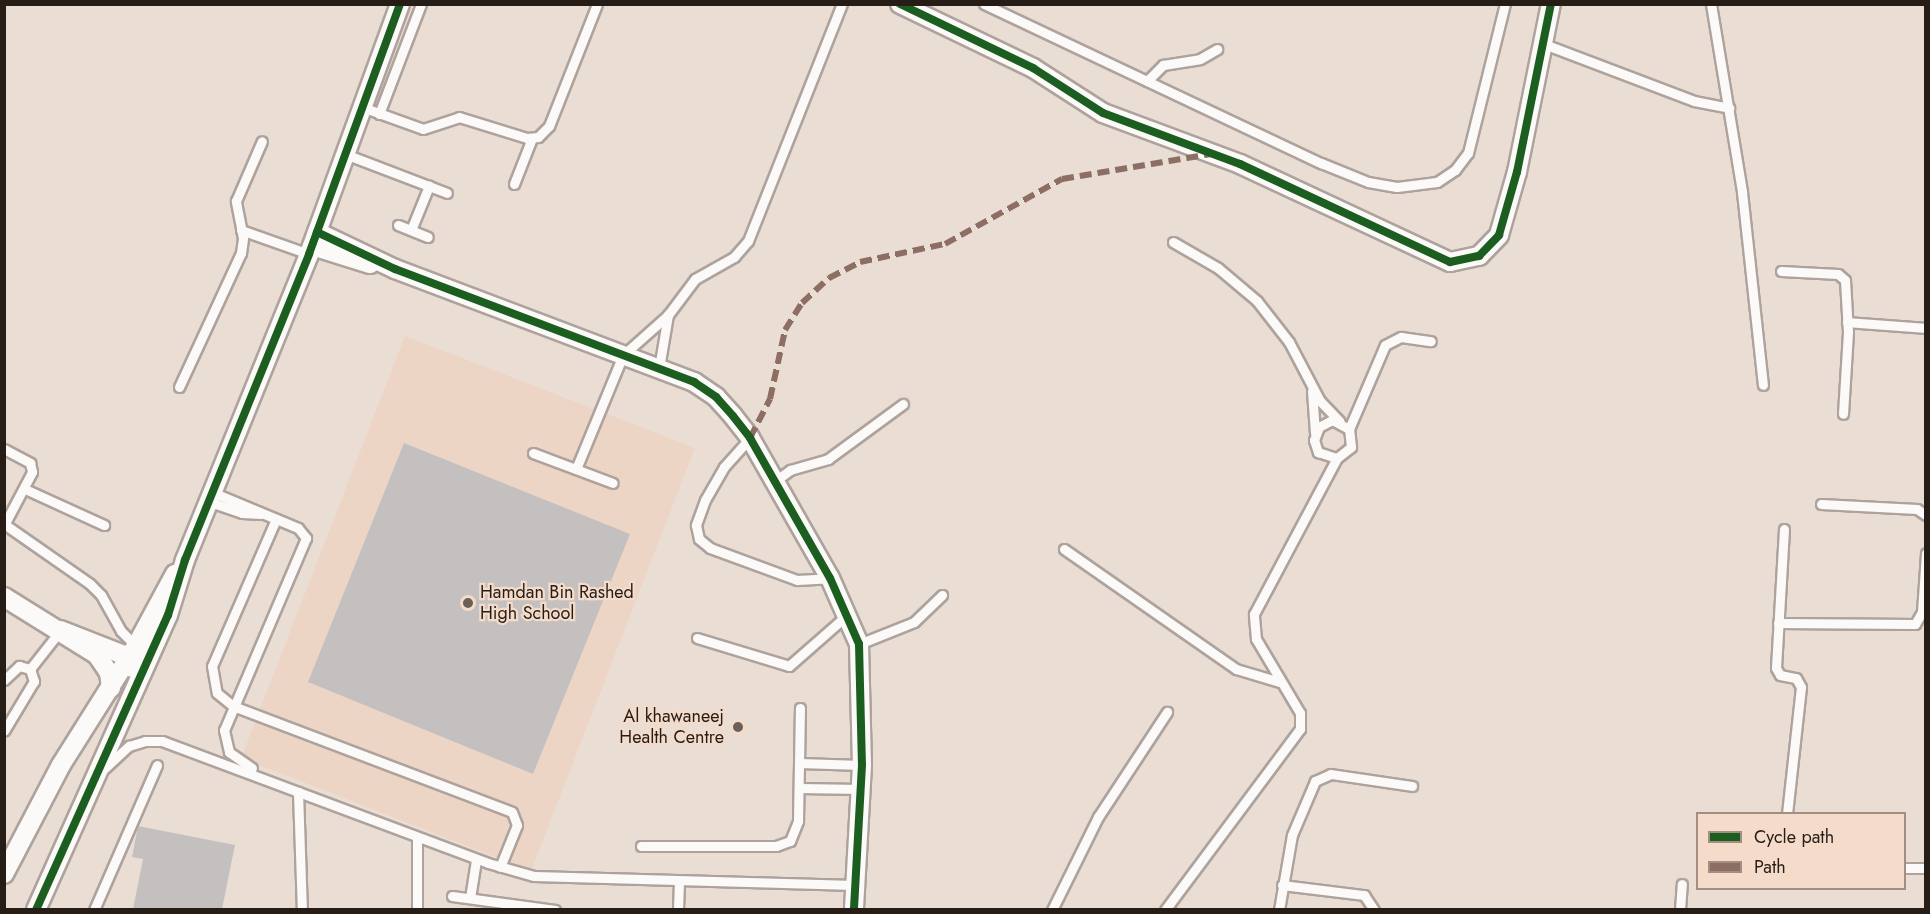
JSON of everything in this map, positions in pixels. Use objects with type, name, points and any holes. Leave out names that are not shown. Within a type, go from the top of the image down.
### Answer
[{"type":"street","points":[[39,903],[168,615],[185,560],[313,244],[400,4]]},
{"type":"street","points":[[900,4],[1033,68],[1103,113],[1223,157],[1450,262],[1479,256],[1499,235],[1517,172],[1551,4]]},
{"type":"street","points":[[313,244],[395,268],[659,369],[705,389],[725,406],[750,438],[830,578],[859,644],[862,765],[854,909]]},
{"type":"street","points":[[4,874],[62,765],[133,652],[185,560]]},
{"type":"street","points":[[4,597],[60,630],[102,660],[111,688]]},
{"type":"street","points":[[60,630],[133,652]]},
{"type":"street","points":[[39,903],[87,771],[131,677],[133,652]]},
{"type":"lane","points":[[380,114],[421,4]]},
{"type":"lane","points":[[514,184],[532,138],[549,126],[597,4]]},
{"type":"lane","points":[[576,469],[623,355],[668,315],[695,279],[734,257],[748,241],[842,4]]},
{"type":"lane","points":[[984,4],[1368,182],[1397,187],[1427,185],[1455,170],[1468,153],[1505,4]]},
{"type":"lane","points":[[1711,4],[1749,246],[1762,385]]},
{"type":"lane","points":[[1544,44],[1694,101],[1729,108]]},
{"type":"lane","points":[[1147,81],[1163,65],[1200,59],[1217,49]]},
{"type":"lane","points":[[362,107],[428,129],[447,118],[459,117],[532,138]]},
{"type":"lane","points":[[179,387],[238,260],[241,230],[236,201],[262,141]]},
{"type":"lane","points":[[345,154],[447,193]]},
{"type":"lane","points":[[411,230],[429,186]]},
{"type":"lane","points":[[398,225],[428,237]]},
{"type":"lane","points":[[241,230],[313,244]]},
{"type":"lane","points":[[1173,242],[1218,268],[1257,301],[1289,342],[1312,388],[1339,421],[1349,429]]},
{"type":"lane","points":[[1782,271],[1841,275],[1845,280],[1847,322],[1843,414]]},
{"type":"lane","points":[[659,369],[668,315]]},
{"type":"lane","points":[[1847,322],[1926,328]]},
{"type":"lane","points":[[1165,909],[1300,729],[1300,713],[1256,639],[1254,614],[1337,458],[1351,447],[1349,429],[1385,345],[1401,337],[1431,341]]},
{"type":"lane","points":[[1312,388],[1318,452],[1337,458]]},
{"type":"lane","points":[[774,481],[790,470],[828,459],[903,404]]},
{"type":"lane","points":[[1315,433],[1324,422],[1339,421]]},
{"type":"lane","points":[[750,438],[724,467],[705,501],[696,525],[699,539],[710,548],[797,580],[830,578]]},
{"type":"lane","points":[[4,449],[32,467],[25,489],[6,526],[90,584],[133,652]]},
{"type":"lane","points":[[533,453],[613,483]]},
{"type":"lane","points":[[25,489],[104,525]]},
{"type":"lane","points":[[212,497],[242,513],[261,514],[302,530],[305,543],[224,730],[229,752],[239,763],[276,784]]},
{"type":"lane","points":[[1821,504],[1917,508],[1926,515]]},
{"type":"lane","points":[[276,519],[212,666],[214,687],[233,706],[508,810],[518,825],[500,867]]},
{"type":"lane","points":[[1784,529],[1776,671],[1796,678],[1801,687],[1787,812]]},
{"type":"lane","points":[[1064,549],[1236,669],[1280,682]]},
{"type":"lane","points":[[1778,623],[1915,624],[1922,612],[1926,553]]},
{"type":"lane","points":[[859,644],[914,622],[942,595]]},
{"type":"lane","points":[[697,638],[789,666],[846,616]]},
{"type":"lane","points":[[30,669],[60,630]]},
{"type":"lane","points":[[4,680],[14,668],[30,669]]},
{"type":"lane","points":[[4,731],[34,681],[30,669]]},
{"type":"lane","points":[[641,846],[783,844],[798,828],[800,708]]},
{"type":"lane","points":[[1052,909],[1098,817],[1167,712]]},
{"type":"lane","points":[[98,775],[129,746],[153,740],[476,859],[500,867],[552,878],[855,885]]},
{"type":"lane","points":[[799,763],[862,765]]},
{"type":"lane","points":[[94,909],[157,765]]},
{"type":"lane","points":[[1279,909],[1282,885],[1298,818],[1319,777],[1331,774],[1412,786]]},
{"type":"lane","points":[[799,788],[861,789]]},
{"type":"lane","points":[[298,792],[302,909]]},
{"type":"lane","points":[[417,837],[417,909]]},
{"type":"lane","points":[[470,898],[476,859]]},
{"type":"lane","points":[[1906,868],[1926,868]]},
{"type":"lane","points":[[678,909],[679,882]]},
{"type":"lane","points":[[1680,909],[1682,884]]},
{"type":"lane","points":[[1282,885],[1364,895],[1374,909]]},
{"type":"lane","points":[[452,896],[526,908],[555,909]]},
{"type":"shaded area","name":"Hamdan Bin Rashed High School","points":[[405,336],[695,448],[531,871],[241,758]]},
{"type":"building","points":[[404,443],[630,534],[533,774],[308,682]]},
{"type":"building","points":[[138,826],[235,845],[222,909],[133,909],[143,859],[132,857]]},
{"type":"marked path","points":[[750,438],[770,399],[785,330],[802,303],[829,278],[860,262],[945,244],[1062,179],[1211,154]]},
{"type":"cycle path","points":[[36,910],[168,615],[185,560],[309,254],[400,4]]},
{"type":"cycle path","points":[[900,4],[1033,68],[1103,113],[1240,164],[1450,262],[1479,256],[1499,235],[1517,172],[1551,4]]},
{"type":"cycle path","points":[[317,232],[395,269],[694,382],[716,397],[733,416],[750,438],[830,578],[859,644],[862,765],[854,910]]},
{"type":"place","name":"Hamdan Bin Rashed High School","points":[[468,603]]},
{"type":"place","name":"Al khawaneej Health Centre","points":[[738,727]]}]
